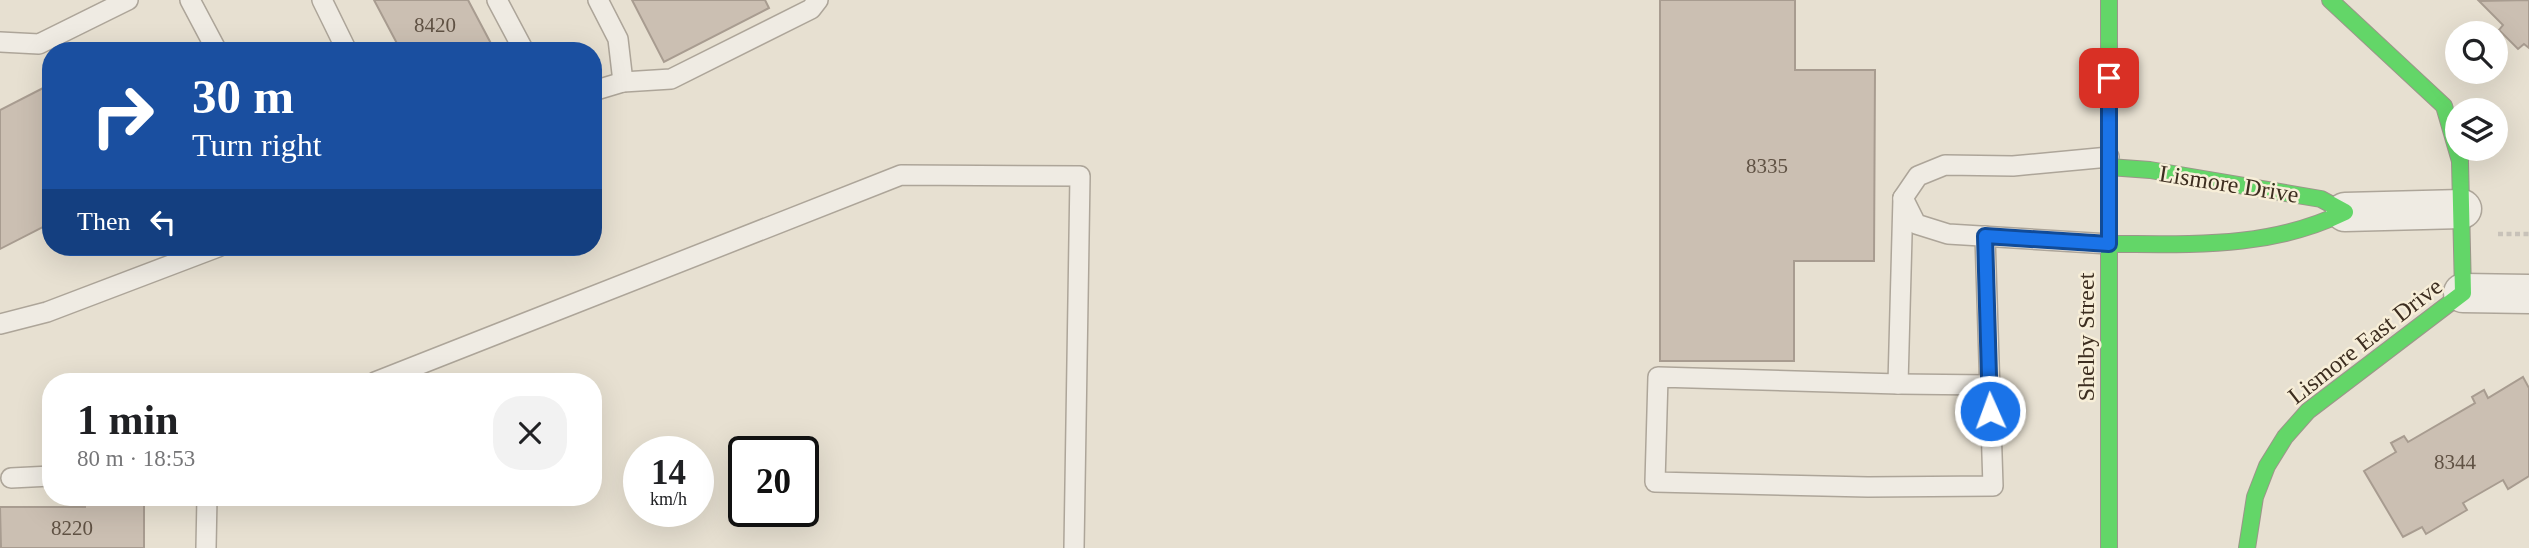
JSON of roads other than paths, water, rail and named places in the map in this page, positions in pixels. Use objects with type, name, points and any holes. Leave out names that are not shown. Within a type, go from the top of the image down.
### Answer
[{"type":"street","name":"Shelby Street","points":[[2109,0],[2109,548]]},
{"type":"street","name":"Lismore East Drive","points":[[2247,548],[2257,489],[2271,458],[2285,437],[2308,411],[2463,293],[2459,162],[2444,106],[2330,0]]},
{"type":"street","name":"Lismore Drive","points":[[2109,162],[2321,199],[2345,212],[2462,209]]},
{"type":"street","name":"Lismore Drive","points":[[2109,244],[2258,240],[2325,225],[2345,212]]},
{"type":"street","points":[[2463,293],[2529,294]]},
{"type":"lane","points":[[43,42],[128,0]]},
{"type":"lane","points":[[190,0],[211,42]]},
{"type":"lane","points":[[322,0],[342,42]]},
{"type":"lane","points":[[497,0],[519,42]]},
{"type":"lane","points":[[598,0],[618,39],[623,82]]},
{"type":"lane","points":[[602,88],[623,82],[671,79],[811,9],[818,0]]},
{"type":"lane","points":[[0,42],[42,43]]},
{"type":"lane","points":[[1898,384],[1903,198],[1918,176],[1945,165],[2012,166],[2109,162]]},
{"type":"lane","points":[[398,373],[901,175],[1080,176],[1074,548]]},
{"type":"lane","points":[[1903,198],[1916,224],[1948,234],[2109,244]]},
{"type":"lane","points":[[1985,236],[1993,486],[1868,488],[1655,482],[1658,377],[1989,386]]},
{"type":"lane","points":[[0,324],[47,312],[194,256]]},
{"type":"lane","points":[[11,478],[42,476]]},
{"type":"lane","points":[[206,506],[206,548]]}]
